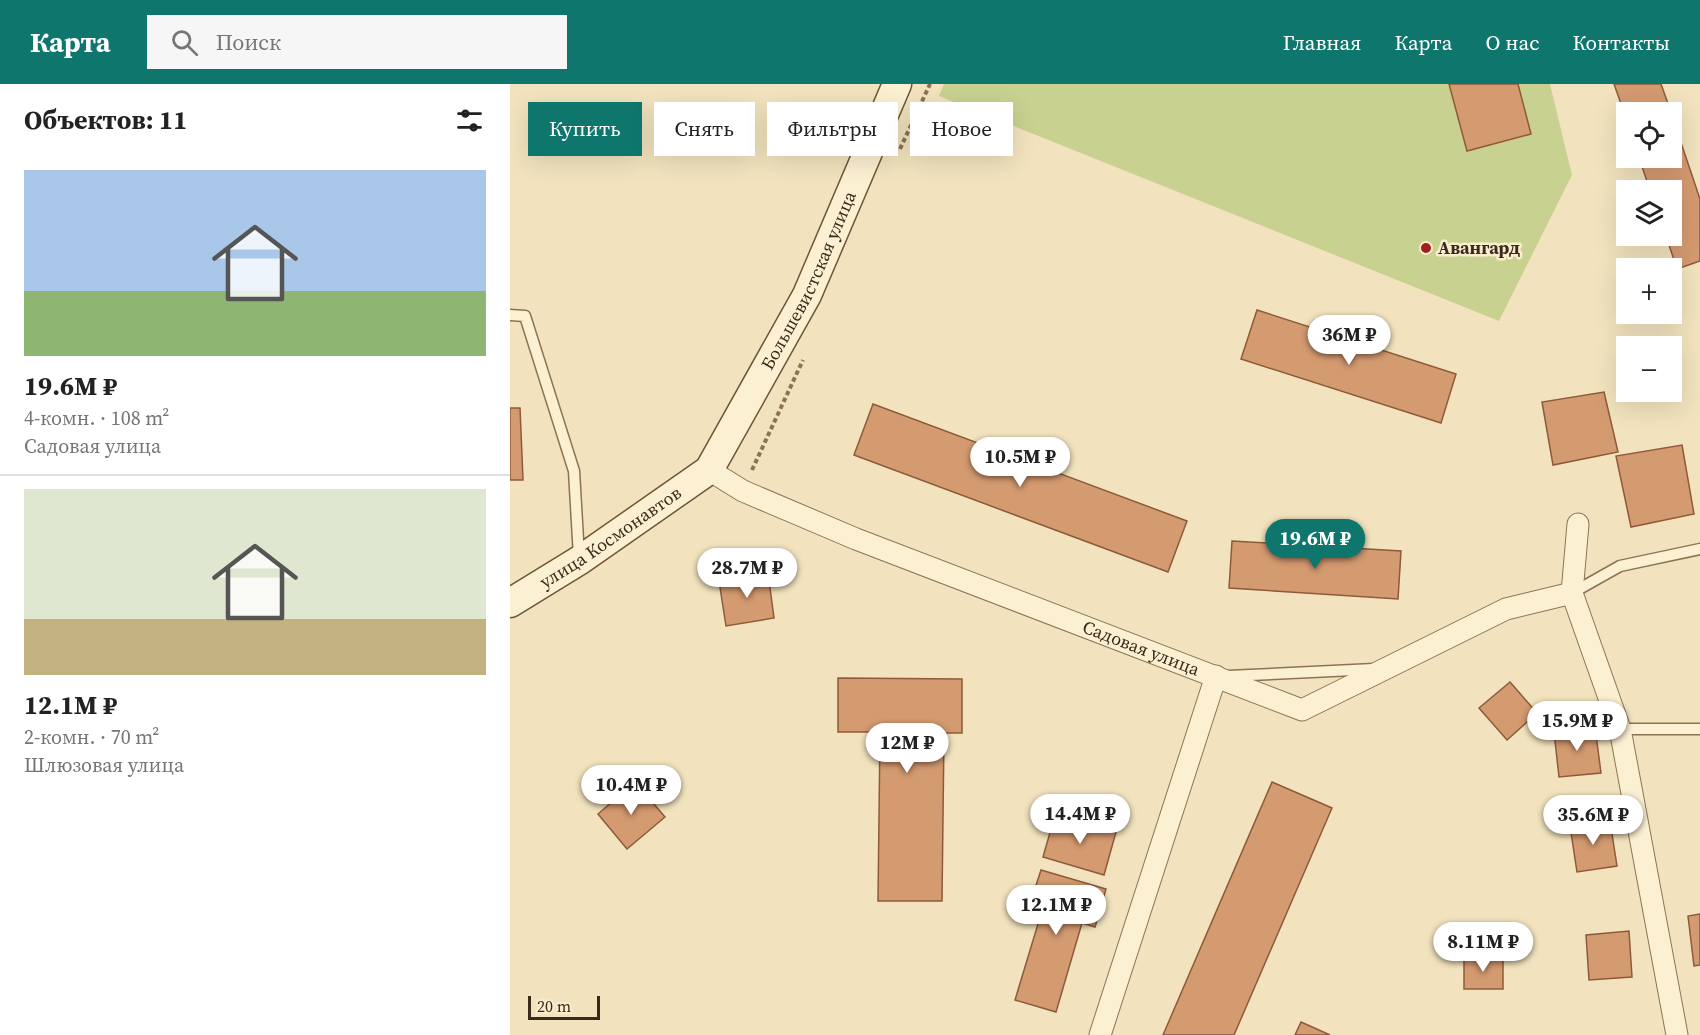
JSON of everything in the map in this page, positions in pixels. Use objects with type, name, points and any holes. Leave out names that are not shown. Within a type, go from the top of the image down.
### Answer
[{"type":"main road","name":"Большевистская улица","points":[[709,470],[807,296],[897,84]]},
{"type":"main road","name":"улица Космонавтов","points":[[510,603],[580,560],[709,470]]},
{"type":"street","name":"Садовая улица","points":[[709,470],[743,491],[815,522],[1302,710],[1506,609],[1572,593]]},
{"type":"street","points":[[1578,524],[1572,593],[1620,729],[1677,1035]]},
{"type":"street","points":[[1100,1035],[1216,676]]},
{"type":"lane","points":[[510,315],[525,316],[573,471],[580,560]]},
{"type":"lane","points":[[1572,593],[1620,566],[1700,549]]},
{"type":"lane","points":[[1216,676],[1387,668]]},
{"type":"lane","points":[[1620,729],[1700,729]]},
{"type":"green space","name":"Авангард","points":[[944,84],[1550,84],[1572,175],[1499,321],[1013,126],[1013,102],[954,102],[939,96]]},
{"type":"building","points":[[1449,84],[1518,84],[1531,134],[1467,151]]},
{"type":"building","points":[[1614,84],[1661,84],[1667,102],[1620,102]]},
{"type":"building","points":[[1682,146],[1700,199],[1700,261],[1682,267],[1682,258],[1673,258],[1669,246],[1682,246],[1682,180],[1647,180],[1642,168],[1682,168]]},
{"type":"building","points":[[1257,310],[1456,374],[1441,423],[1241,359]]},
{"type":"building","points":[[1604,392],[1618,452],[1553,465],[1542,402]]},
{"type":"building","points":[[873,404],[1187,521],[1168,572],[854,455]]},
{"type":"building","points":[[510,408],[520,408],[523,480],[510,480]]},
{"type":"building","points":[[1682,445],[1694,514],[1631,527],[1616,456]]},
{"type":"building","points":[[1232,541],[1401,551],[1398,599],[1229,588]]},
{"type":"building","points":[[768,573],[774,618],[726,626],[719,581]]},
{"type":"building","points":[[838,678],[962,679],[962,733],[944,733],[942,901],[878,901],[880,732],[838,732]]},
{"type":"building","points":[[1510,682],[1537,713],[1507,740],[1479,708]]},
{"type":"building","points":[[1595,727],[1601,773],[1559,777],[1554,732]]},
{"type":"building","points":[[635,782],[665,817],[627,849],[598,814]]},
{"type":"building","points":[[1272,782],[1332,808],[1234,1035],[1163,1035]]},
{"type":"building","points":[[1055,815],[1116,832],[1104,875],[1043,857]]},
{"type":"building","points":[[1610,821],[1617,866],[1577,872],[1570,826]]},
{"type":"building","points":[[1041,870],[1106,889],[1095,927],[1082,923],[1056,1012],[1015,1000],[1041,914],[1028,910]]},
{"type":"building","points":[[1700,914],[1700,965],[1694,966],[1688,916]]},
{"type":"building","points":[[1629,931],[1632,977],[1589,980],[1586,935]]},
{"type":"building","points":[[1464,957],[1503,957],[1503,989],[1464,989]]},
{"type":"building","points":[[1301,1022],[1330,1035],[1295,1035]]},
{"type":"place","name":"Авангард","points":[[1426,248]]}]
